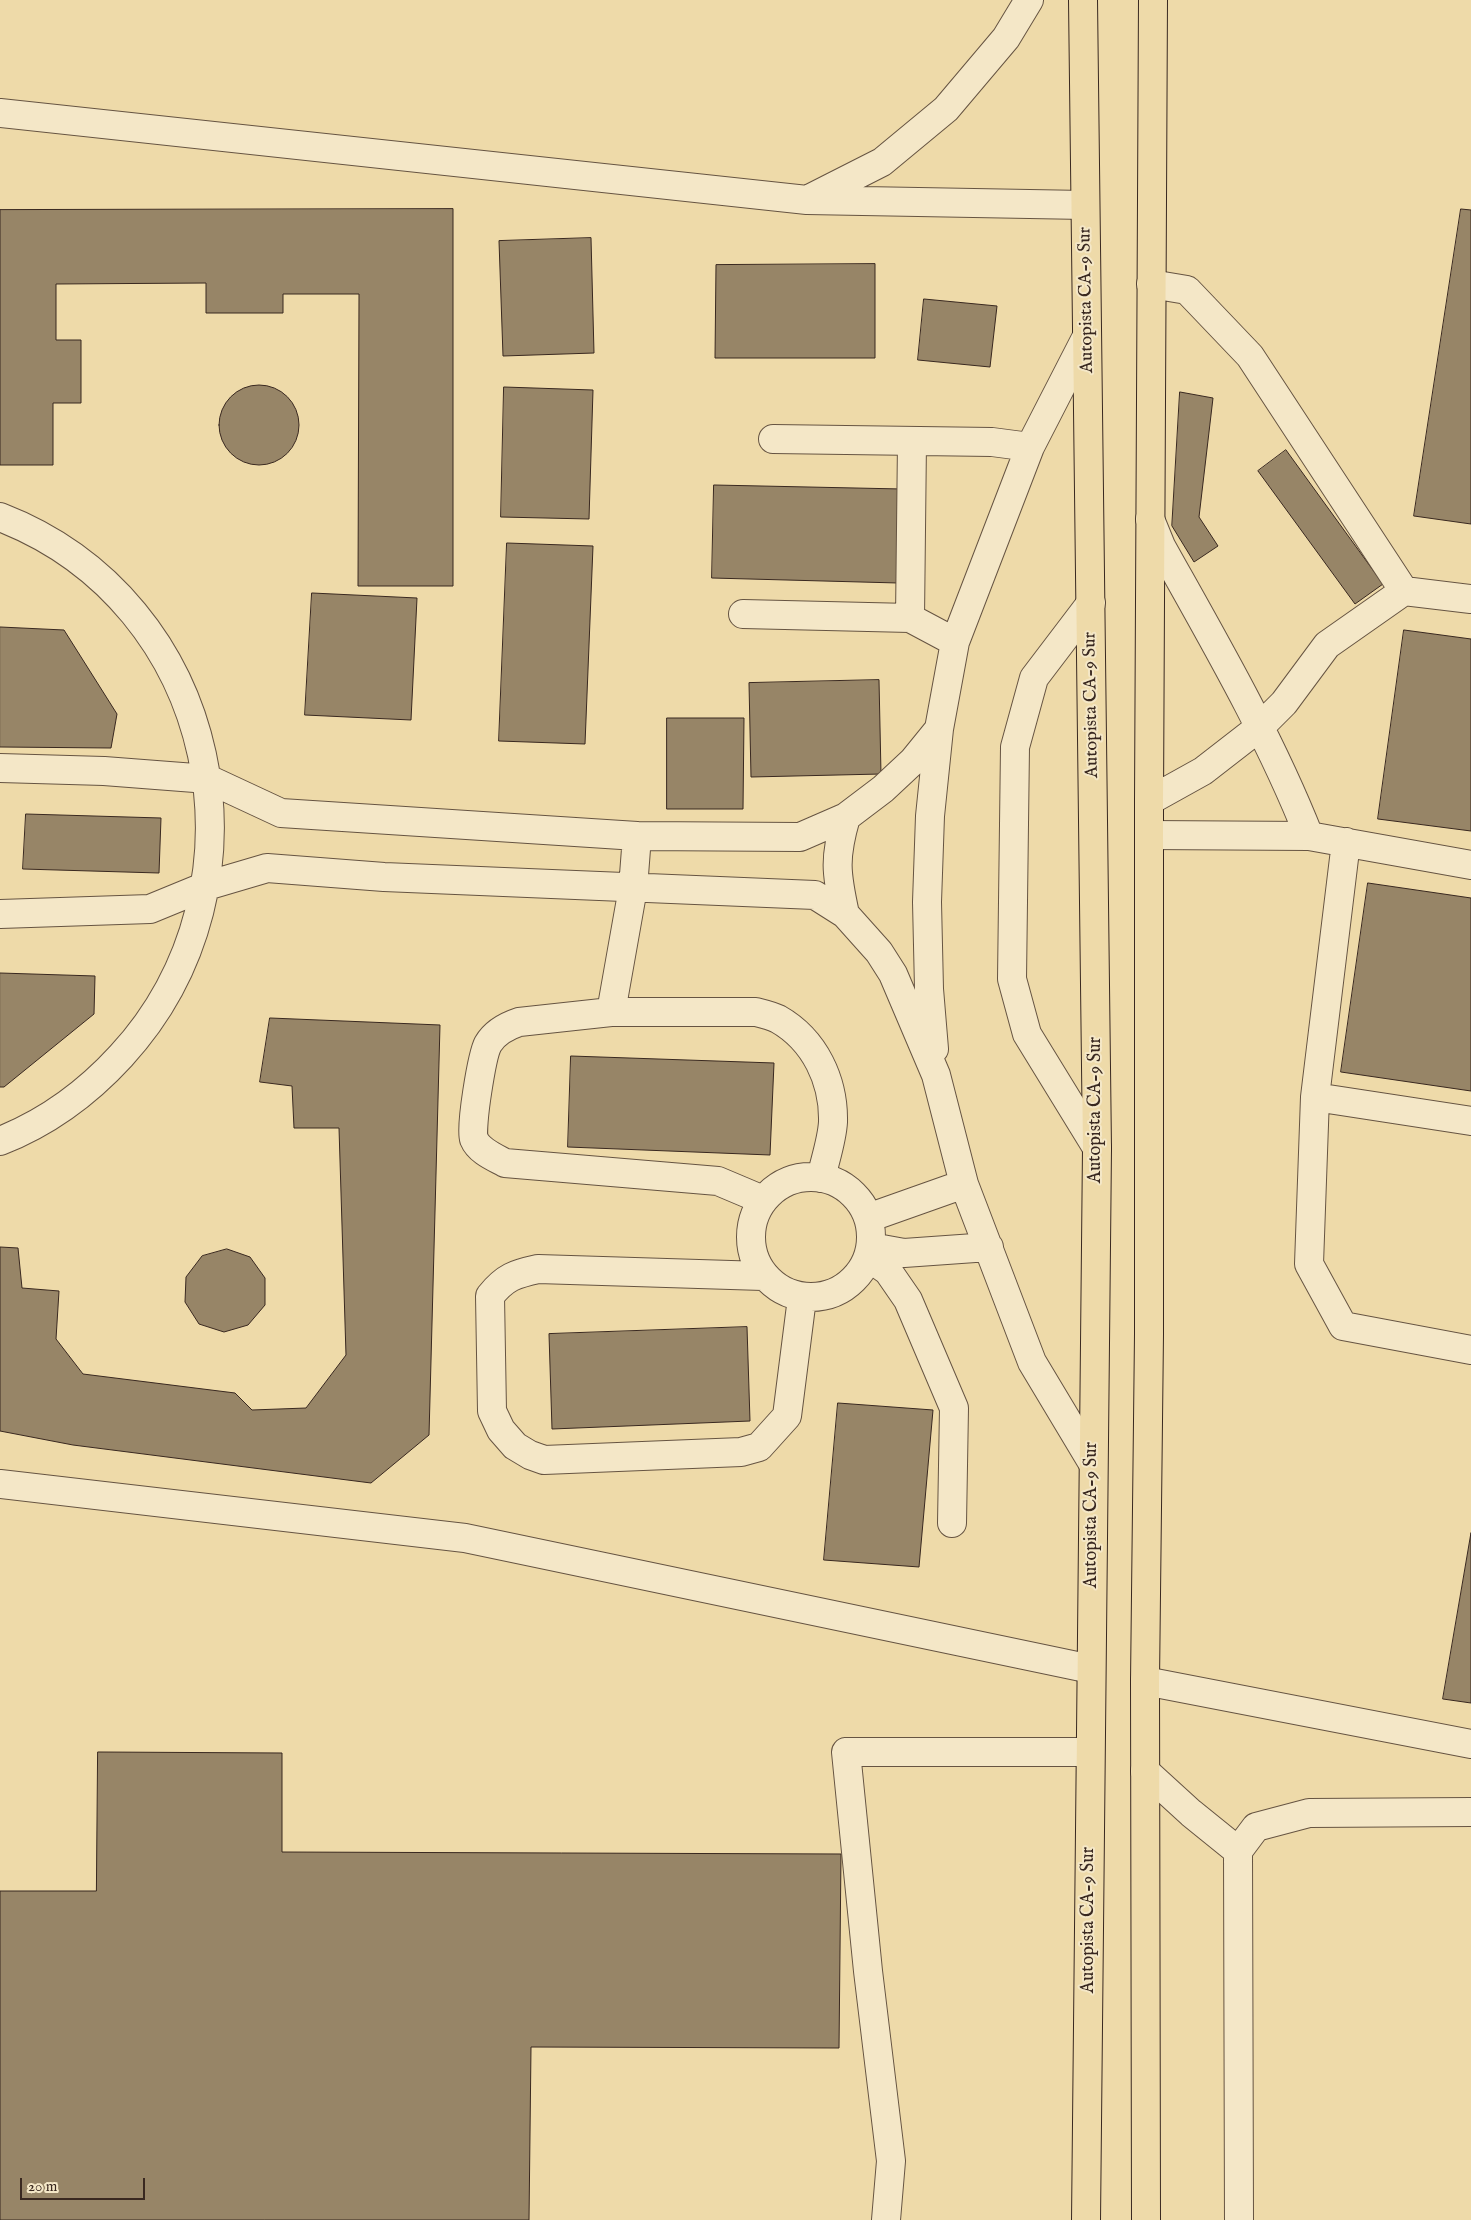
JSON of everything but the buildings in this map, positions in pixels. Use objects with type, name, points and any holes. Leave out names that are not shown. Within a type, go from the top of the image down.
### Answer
[{"type":"highway","name":"Autopista CA-9 Sur","points":[[1083,0],[1096,1148],[1086,2220]]},
{"type":"highway","points":[[1146,2220],[1145,1681],[1149,1334],[1148,835],[1153,0]]},
{"type":"street","points":[[807,200],[882,162],[946,109],[1006,38],[1029,0]]},
{"type":"street","points":[[0,113],[807,200],[1085,205]]},
{"type":"street","points":[[1151,284],[1187,290],[1250,356],[1404,591]]},
{"type":"street","points":[[936,1075],[929,989],[927,902],[930,816],[939,729],[955,642],[1030,447],[1087,336]]},
{"type":"street","points":[[773,439],[992,442],[1030,447]]},
{"type":"street","points":[[910,618],[912,441]]},
{"type":"street","points":[[1,1139],[16,1134],[63,1107],[105,1073],[142,1033],[171,988],[193,938],[206,886],[211,833],[208,779],[192,717],[166,658],[128,606],[81,562],[27,528],[3,520]]},
{"type":"street","points":[[1150,520],[1162,546],[1261,726],[1292,793],[1309,836]]},
{"type":"street","points":[[1149,801],[1203,771],[1261,726],[1284,703],[1327,645],[1404,591],[1471,599]]},
{"type":"street","points":[[1091,603],[1034,678],[1015,747],[1012,979],[1027,1034],[1096,1148]]},
{"type":"street","points":[[743,614],[910,618],[955,642]]},
{"type":"street","points":[[0,768],[104,771],[208,779],[281,813],[637,836],[800,837],[846,817],[889,784],[913,761],[939,729]]},
{"type":"street","points":[[845,914],[837,876],[838,846],[846,817]]},
{"type":"street","points":[[1148,835],[1309,836],[1471,865]]},
{"type":"street","points":[[611,1012],[633,888],[637,836]]},
{"type":"street","points":[[1346,842],[1315,1097],[1309,1264],[1343,1326],[1471,1350]]},
{"type":"street","points":[[0,914],[150,909],[206,886],[268,868],[384,877],[815,895],[845,914],[879,952],[893,974],[936,1075],[964,1184],[1032,1362],[1092,1462]]},
{"type":"street","points":[[763,1200],[718,1181],[504,1163],[486,1153],[475,1140],[472,1126],[485,1051],[489,1042],[506,1026],[520,1022],[611,1012],[756,1012],[776,1018],[793,1029],[819,1061],[830,1085],[833,1123],[822,1178]]},
{"type":"street","points":[[1315,1097],[1471,1121]]},
{"type":"street","points":[[800,1178],[822,1178],[837,1183],[851,1191],[861,1203],[868,1218],[871,1232],[869,1252],[861,1272],[849,1284],[835,1293],[819,1297],[802,1298],[781,1290],[763,1276],[754,1258],[750,1238],[753,1218],[763,1200],[779,1186],[800,1178]]},
{"type":"street","points":[[868,1218],[964,1184]]},
{"type":"street","points":[[869,1252],[904,1253],[988,1247]]},
{"type":"street","points":[[869,1252],[888,1271],[908,1300],[954,1408],[952,1523]]},
{"type":"street","points":[[763,1276],[538,1269],[517,1274],[501,1282],[490,1296],[492,1411],[501,1430],[515,1446],[530,1455],[544,1460],[741,1452],[759,1447],[787,1416],[802,1298]]},
{"type":"street","points":[[0,1484],[465,1538],[1091,1669]]},
{"type":"street","points":[[1145,1681],[1471,1744]]},
{"type":"street","points":[[886,2220],[891,2161],[868,1971],[846,1752],[1090,1752]]},
{"type":"street","points":[[1145,1771],[1191,1813],[1238,1851]]},
{"type":"street","points":[[1239,2220],[1238,1851],[1256,1827],[1309,1813],[1471,1812]]}]
